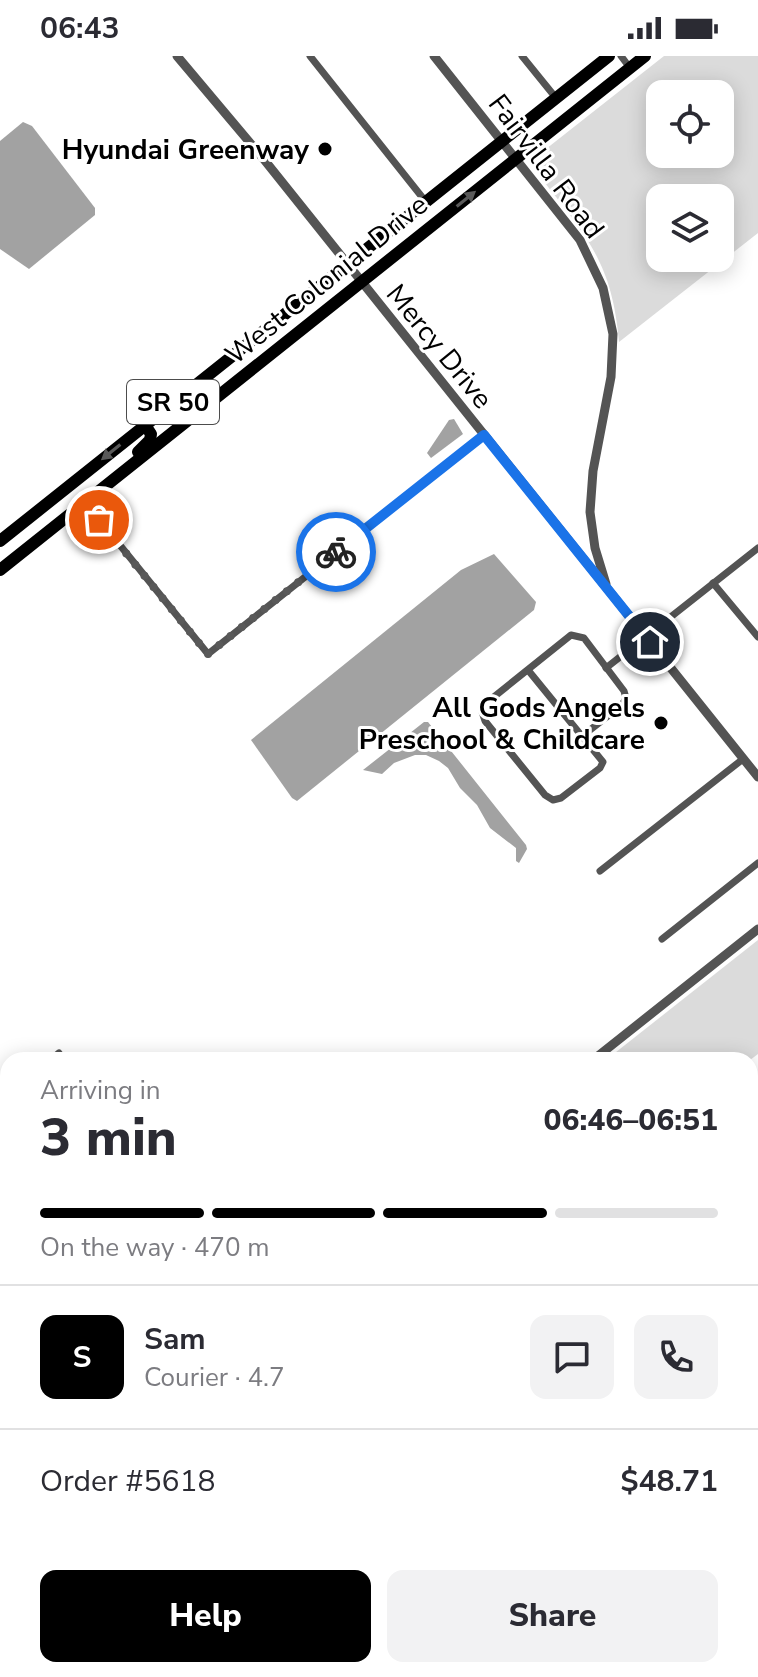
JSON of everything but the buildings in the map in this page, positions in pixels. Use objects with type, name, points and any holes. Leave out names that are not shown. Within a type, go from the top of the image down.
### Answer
[{"type":"highway","name":"West Colonial Drive","points":[[0,541],[609,56]]},
{"type":"highway","name":"West Colonial Drive","points":[[0,570],[645,56]]},
{"type":"highway","points":[[100,490],[104,480],[150,440],[151,434],[145,425]]},
{"type":"street","name":"Mercy Drive","points":[[177,56],[262,157],[758,777]]},
{"type":"street","name":"Fairvilla Road","points":[[434,56],[580,240],[595,267],[613,334],[611,377],[593,471],[590,512],[595,548],[609,591]]},
{"type":"street","points":[[522,56],[556,98]]},
{"type":"street","points":[[621,56],[630,68]]},
{"type":"street","points":[[314,58],[426,202]]},
{"type":"street","points":[[85,502],[208,654],[484,435]]},
{"type":"street","points":[[584,561],[595,548]]},
{"type":"street","points":[[606,668],[758,548]]},
{"type":"street","points":[[713,583],[758,637]]},
{"type":"street","points":[[528,670],[581,737],[603,762],[600,768],[561,798],[553,800],[545,795],[485,721],[482,712],[485,704],[571,635],[584,638],[626,698],[622,705],[581,737]]},
{"type":"street","points":[[600,871],[743,759]]},
{"type":"street","points":[[662,939],[758,863]]},
{"type":"street","points":[[603,1052],[758,929]]},
{"type":"shaded area","points":[[664,56],[758,56],[758,233],[734,252],[734,184],[646,184],[646,272],[708,272],[619,342],[610,290],[603,270],[583,233],[538,174],[541,171],[532,160]]},
{"type":"shaded area","points":[[23,122],[32,126],[95,208],[95,215],[29,269],[0,249],[0,141]]},
{"type":"shaded area","points":[[454,419],[463,434],[431,458],[427,453],[449,420]]},
{"type":"shaded area","points":[[494,554],[536,602],[534,610],[297,801],[292,798],[251,740],[461,570]]},
{"type":"shaded area","points":[[428,722],[526,845],[519,863],[516,861],[516,848],[490,828],[477,805],[439,761],[426,755],[415,755],[394,763],[382,774],[363,770]]},
{"type":"shaded area","points":[[758,940],[758,1052],[616,1052]]},
{"type":"way so far","points":[[99,520],[208,654],[336,552]]},
{"type":"place","name":"Hyundai Greenway","points":[[325,149]]},
{"type":"place","name":"All Gods Angels Preschool & Childcare","points":[[661,723]]},
{"type":"route","points":[[336,552],[484,435],[650,642]]}]
